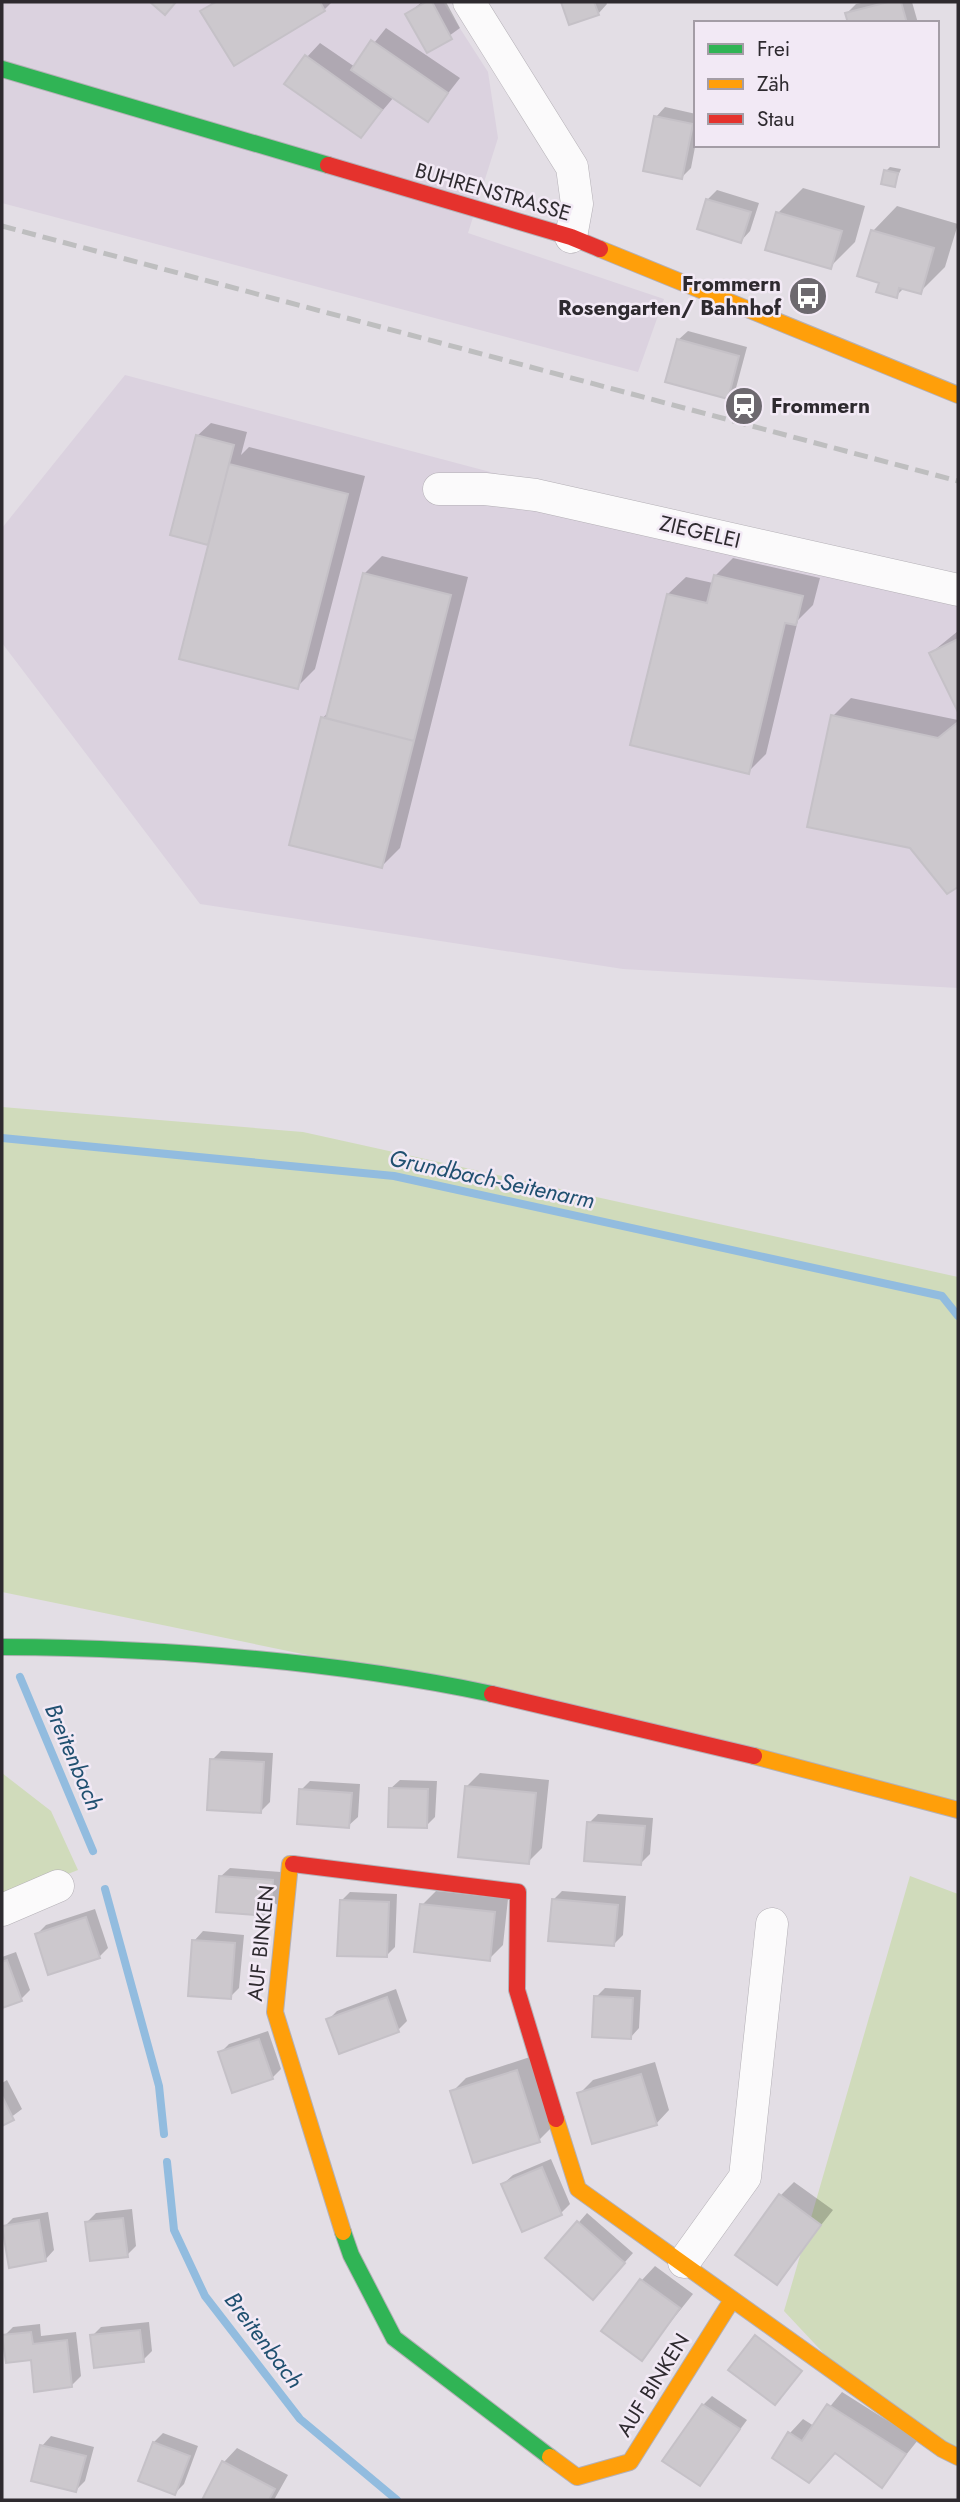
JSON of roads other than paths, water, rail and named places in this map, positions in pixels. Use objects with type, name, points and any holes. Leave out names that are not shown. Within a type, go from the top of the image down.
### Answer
[{"type":"street","points":[[469,2],[572,167],[578,204],[572,237]]},
{"type":"street","name":"BUHRENSTRASSE","points":[[2,69],[572,237],[958,395]]},
{"type":"street","name":"ZIEGELEI","points":[[439,489],[485,489],[536,495],[958,590]]},
{"type":"street","points":[[2,1647],[205,1653],[367,1672],[531,1702],[958,1810]]},
{"type":"street","name":"AUF BINKEN","points":[[732,2300],[630,2462],[577,2477],[394,2338],[351,2255],[299,2097],[275,2012],[290,1864],[518,1892],[517,1990],[578,2189],[958,2458]]},
{"type":"street","points":[[2,1910],[58,1886]]},
{"type":"street","points":[[684,2262],[745,2177],[772,1924]]},
{"type":"waterway","name":"Grundbach-Seitenarm","points":[[2,1138],[394,1176],[942,1296],[958,1316]]},
{"type":"waterway","name":"Breitenbach","points":[[20,1677],[93,1851]]},
{"type":"waterway","name":"Breitenbach","points":[[105,1889],[159,2086],[164,2134]]},
{"type":"waterway","name":"Breitenbach","points":[[167,2162],[174,2230],[205,2296],[300,2419],[397,2500]]},
{"type":"railway","points":[[2,226],[958,481]]},
{"type":"place","name":"Frommern Rosengarten/ Bahnhof","points":[[808,296]]},
{"type":"place","name":"Frommern","points":[[744,406]]}]
